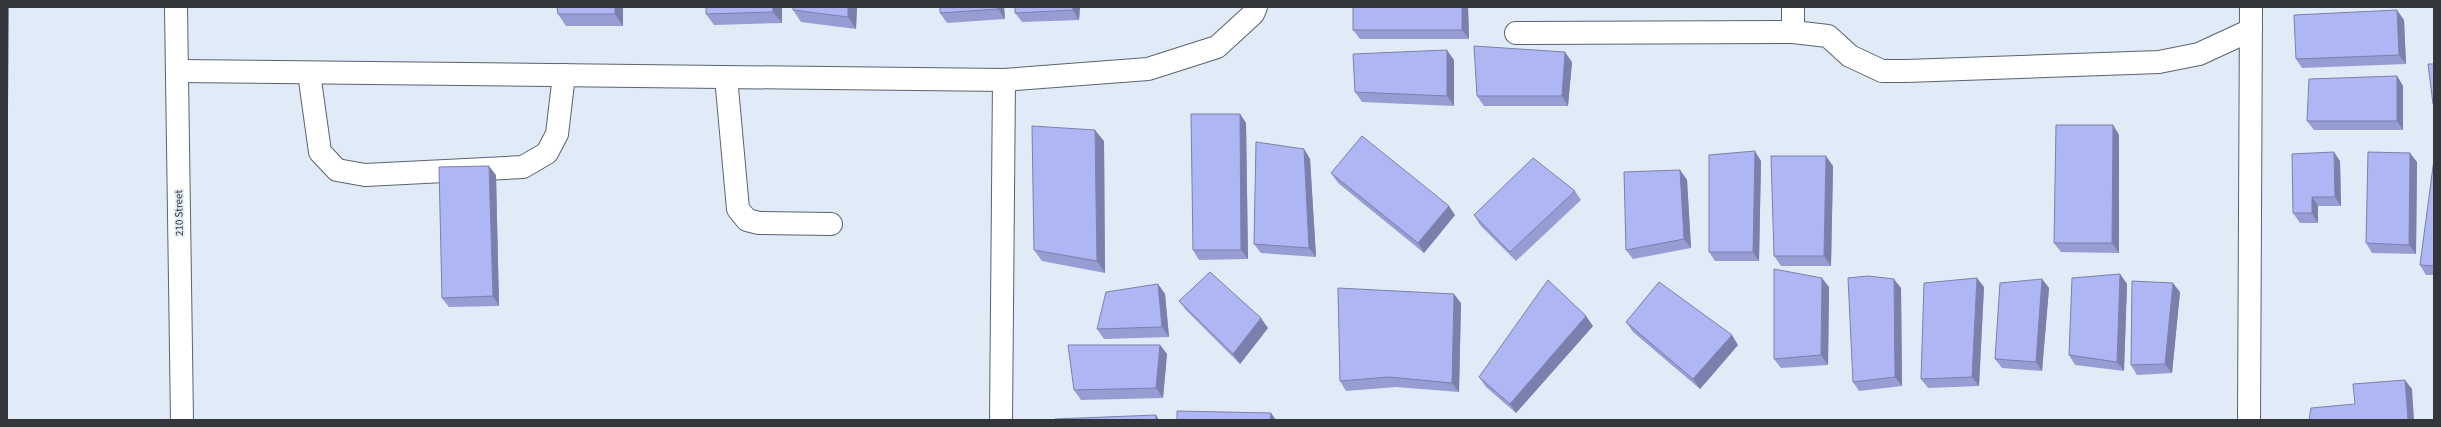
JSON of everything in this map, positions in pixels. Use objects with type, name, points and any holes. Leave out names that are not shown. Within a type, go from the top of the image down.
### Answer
[{"type":"street","name":"210 Street","points":[[176,7],[182,420]]},
{"type":"street","points":[[177,71],[1004,80],[1148,69],[1217,47],[1253,14],[1256,7]]},
{"type":"street","points":[[1793,7],[1793,32]]},
{"type":"street","points":[[2248,420],[2251,7]]},
{"type":"street","points":[[1516,33],[1793,32],[1828,36],[1850,56],[1882,71],[1906,71],[2159,62],[2199,54],[2251,30]]},
{"type":"street","points":[[309,73],[320,152],[337,170],[365,175],[523,167],[547,153],[557,134],[564,75]]},
{"type":"street","points":[[726,77],[738,209],[748,220],[759,223],[831,224]]},
{"type":"street","points":[[1001,420],[1004,80]]},
{"type":"building","points":[[557,7],[615,7],[615,14],[558,14]]},
{"type":"building","points":[[706,7],[773,7],[773,12],[706,14]]},
{"type":"building","points":[[793,7],[848,7],[848,17],[793,10]]},
{"type":"building","points":[[940,7],[998,7],[998,9],[940,13]]},
{"type":"building","points":[[1015,7],[1073,7],[1073,10],[1015,13]]},
{"type":"building","points":[[1353,7],[1462,7],[1462,30],[1353,30]]},
{"type":"building","points":[[2397,10],[2399,55],[2296,59],[2294,15]]},
{"type":"building","points":[[1474,46],[1565,52],[1562,96],[1477,96]]},
{"type":"building","points":[[1447,50],[1447,96],[1355,92],[1353,54]]},
{"type":"building","points":[[2428,64],[2434,64],[2434,104],[2433,104]]},
{"type":"building","points":[[2397,76],[2397,121],[2307,121],[2309,79]]},
{"type":"building","points":[[1191,114],[1240,114],[1241,250],[1193,250]]},
{"type":"building","points":[[2056,125],[2113,125],[2112,243],[2054,243]]},
{"type":"building","points":[[1032,126],[1095,130],[1097,261],[1034,250]]},
{"type":"building","points":[[1362,136],[1449,206],[1418,243],[1331,173]]},
{"type":"building","points":[[1256,142],[1304,149],[1309,248],[1254,244]]},
{"type":"building","points":[[1755,151],[1753,252],[1709,252],[1709,155]]},
{"type":"building","points":[[2334,152],[2335,197],[2312,197],[2312,213],[2293,213],[2292,154]]},
{"type":"building","points":[[2368,152],[2410,153],[2409,245],[2366,243]]},
{"type":"building","points":[[1771,156],[1826,156],[1824,256],[1774,256]]},
{"type":"building","points":[[1533,158],[1575,191],[1510,252],[1474,215]]},
{"type":"building","points":[[2434,159],[2434,266],[2420,265]]},
{"type":"building","points":[[489,166],[493,296],[442,298],[439,167]]},
{"type":"building","points":[[1680,170],[1684,239],[1626,250],[1624,172]]},
{"type":"building","points":[[1774,269],[1822,278],[1821,355],[1774,359]]},
{"type":"building","points":[[1210,272],[1261,318],[1233,354],[1179,301]]},
{"type":"building","points":[[2120,274],[2117,362],[2069,355],[2072,278]]},
{"type":"building","points":[[1868,276],[1894,279],[1895,377],[1853,382],[1848,278]]},
{"type":"building","points":[[1977,278],[1972,377],[1921,379],[1924,283]]},
{"type":"building","points":[[2042,279],[2036,362],[1995,359],[2000,283]]},
{"type":"building","points":[[1548,280],[1586,316],[1510,404],[1479,377]]},
{"type":"building","points":[[2132,281],[2173,283],[2165,364],[2131,365]]},
{"type":"building","points":[[1659,282],[1732,335],[1693,379],[1626,322]]},
{"type":"building","points":[[1158,284],[1162,327],[1097,329],[1106,292]]},
{"type":"building","points":[[1338,288],[1454,294],[1452,383],[1389,377],[1340,381]]},
{"type":"building","points":[[1068,345],[1160,345],[1156,388],[1074,390]]},
{"type":"building","points":[[2405,380],[2408,420],[2309,420],[2311,408],[2355,404],[2353,384]]},
{"type":"building","points":[[1177,411],[1271,413],[1270,420],[1177,420]]},
{"type":"building","points":[[1156,415],[1156,420],[1055,420],[1055,419]]}]
